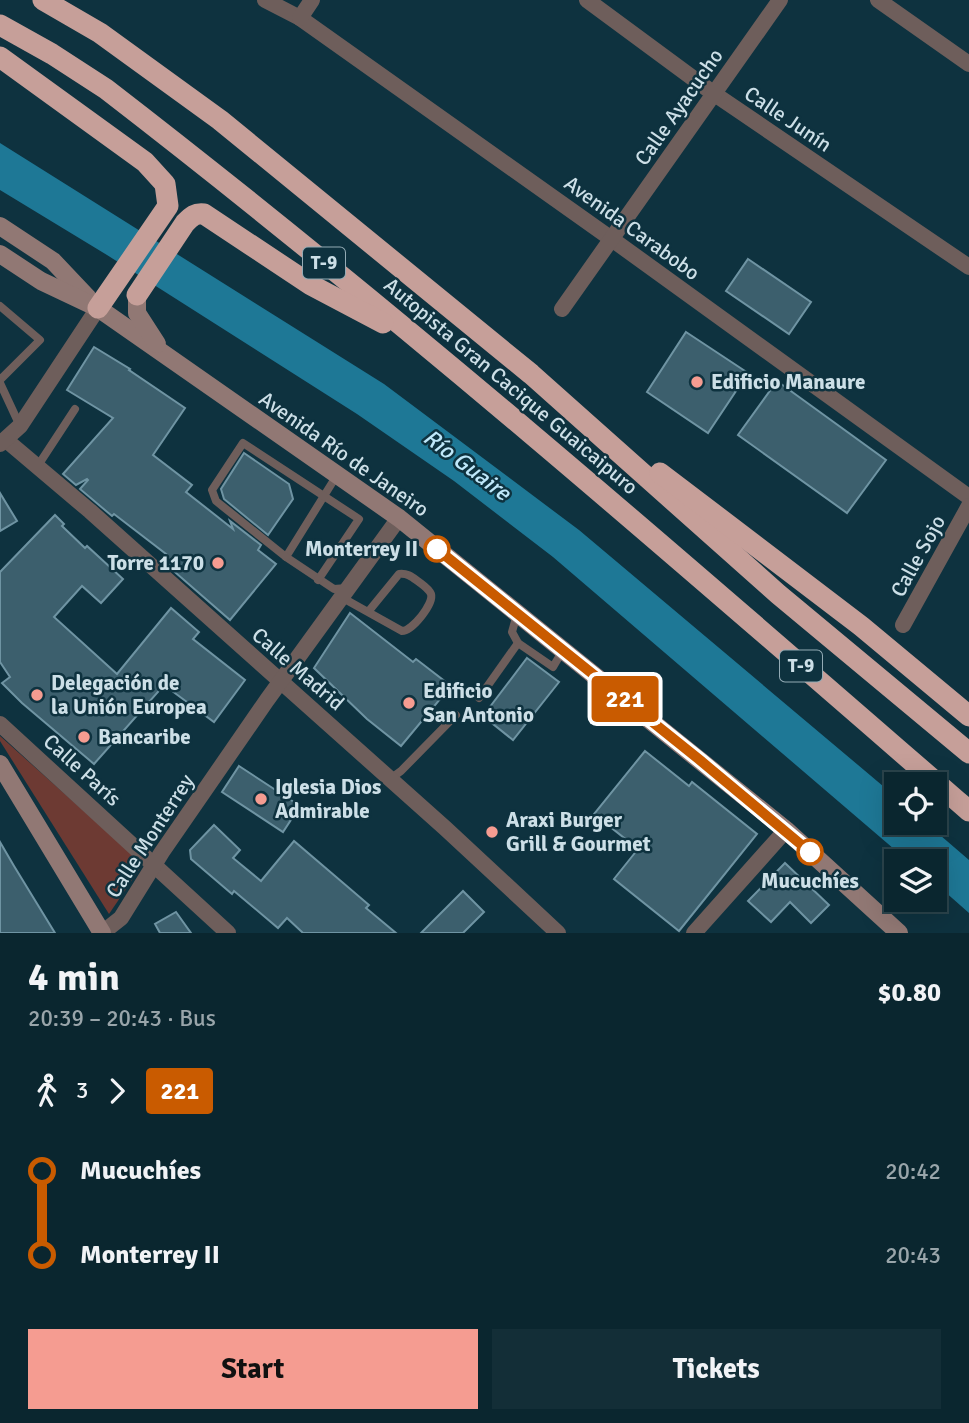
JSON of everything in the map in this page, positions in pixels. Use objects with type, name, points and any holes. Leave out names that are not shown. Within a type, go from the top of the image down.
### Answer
[{"type":"highway","name":"Autopista Gran Cacique Guaicaipuro","points":[[43,0],[100,33],[220,120],[531,373],[778,594],[969,754]]},
{"type":"highway","name":"Autopista Gran Cacique Guaicaipuro","points":[[0,25],[106,89],[433,351],[634,520],[969,811]]},
{"type":"highway","points":[[0,57],[145,162],[165,184],[167,206],[98,308]]},
{"type":"highway","name":"T-9","points":[[137,295],[186,223],[193,215],[204,214],[311,285],[433,351]]},
{"type":"highway","points":[[531,373],[861,626],[969,716]]},
{"type":"street","name":"Avenida Carabobo","points":[[265,0],[300,18],[969,497]]},
{"type":"street","points":[[300,18],[312,0]]},
{"type":"street","name":"Calle Junín","points":[[587,0],[713,93],[969,267]]},
{"type":"street","name":"Calle Ayacucho","points":[[562,309],[780,0]]},
{"type":"street","points":[[878,0],[969,64]]},
{"type":"street","points":[[0,226],[53,261],[98,308],[20,426],[3,442]]},
{"type":"street","name":"Avenida Río de Janeiro","points":[[0,254],[41,281],[98,308],[399,518],[786,830],[899,933]]},
{"type":"street","name":"T-9","points":[[137,295],[137,313],[168,358]]},
{"type":"street","name":"Calle Madrid","points":[[3,442],[90,511],[558,933]]},
{"type":"street","name":"Calle Sojo","points":[[903,625],[969,506]]},
{"type":"street","name":"Calle Monterrey","points":[[102,933],[121,918],[280,682],[399,518]]},
{"type":"street","name":"Calle París","points":[[0,724],[228,933]]},
{"type":"street","points":[[0,764],[102,933]]},
{"type":"street","points":[[694,933],[786,830]]},
{"type":"lane","points":[[0,306],[40,340],[0,382],[20,426]]},
{"type":"lane","points":[[37,467],[75,409]]},
{"type":"lane","points":[[318,580],[359,519],[243,443],[212,490],[216,501],[318,580],[344,592],[368,612],[401,631],[412,628],[431,602],[432,596],[430,590],[408,574],[399,574],[368,612]]},
{"type":"lane","points":[[286,557],[337,475]]},
{"type":"lane","points":[[517,614],[512,632],[518,643],[553,667],[563,650]]},
{"type":"lane","points":[[479,698],[518,643]]},
{"type":"lane","points":[[390,779],[456,715]]},
{"type":"shaded area","points":[[0,736],[143,864],[109,914],[0,741]]},
{"type":"water","name":"Río Guaire","points":[[0,143],[384,384],[579,530],[884,787],[884,835],[940,835],[969,860],[969,913],[947,894],[947,849],[894,849],[553,557],[454,481],[357,414],[0,190]]},
{"type":"building","points":[[748,259],[811,302],[789,334],[726,291]]},
{"type":"building","name":"Edificio Manaure","points":[[686,332],[748,373],[708,433],[647,392]]},
{"type":"building","points":[[94,347],[185,408],[153,455],[192,485],[186,492],[233,529],[230,521],[261,545],[258,550],[276,564],[230,620],[161,560],[166,554],[114,514],[112,516],[80,489],[87,479],[76,485],[63,474],[113,418],[67,390]]},
{"type":"building","points":[[777,381],[886,460],[847,513],[738,435]]},
{"type":"building","points":[[244,453],[289,484],[293,499],[268,535],[224,499],[221,489]]},
{"type":"building","points":[[0,493],[17,521],[0,531]]},
{"type":"building","points":[[55,515],[64,524],[62,526],[85,548],[87,546],[123,579],[101,603],[82,586],[54,617],[117,674],[171,608],[199,632],[193,639],[245,680],[214,722],[164,685],[94,764],[2,683],[10,677],[0,662],[0,572]]},
{"type":"building","points":[[350,613],[413,662],[416,659],[451,686],[401,746],[367,719],[314,668]]},
{"type":"building","points":[[527,658],[559,682],[513,740],[483,716]]},
{"type":"building","points":[[645,751],[689,786],[692,782],[757,834],[679,931],[614,879],[638,849],[594,814]]},
{"type":"building","name":"Iglesia Dios Admirable","points":[[239,766],[300,806],[283,832],[222,792]]},
{"type":"building","points":[[214,825],[240,850],[233,858],[261,881],[294,841],[369,905],[366,908],[396,933],[303,933],[287,918],[278,928],[191,859],[190,850]]},
{"type":"building","points":[[0,842],[14,866],[55,933],[0,933]]},
{"type":"building","points":[[785,863],[829,905],[811,923],[790,902],[771,922],[748,901]]},
{"type":"building","points":[[463,891],[484,912],[463,933],[421,933]]},
{"type":"building","points":[[176,912],[191,933],[160,933],[155,924]]},
{"type":"bus line","name":"221","points":[[437,549],[810,852]]},
{"type":"place","name":"Edificio Manaure","points":[[697,382]]},
{"type":"place","name":"Monterrey II","points":[[437,549]]},
{"type":"place","name":"Torre 1170","points":[[218,563]]},
{"type":"place","name":"Delegación de la Unión Europea","points":[[37,695]]},
{"type":"place","name":"Edificio San Antonio","points":[[409,703]]},
{"type":"place","name":"Bancaribe","points":[[84,737]]},
{"type":"place","name":"Iglesia Dios Admirable","points":[[261,799]]},
{"type":"place","name":"Araxi Burger Grill & Gourmet","points":[[492,832]]},
{"type":"place","name":"Mucuchíes","points":[[810,852]]}]
